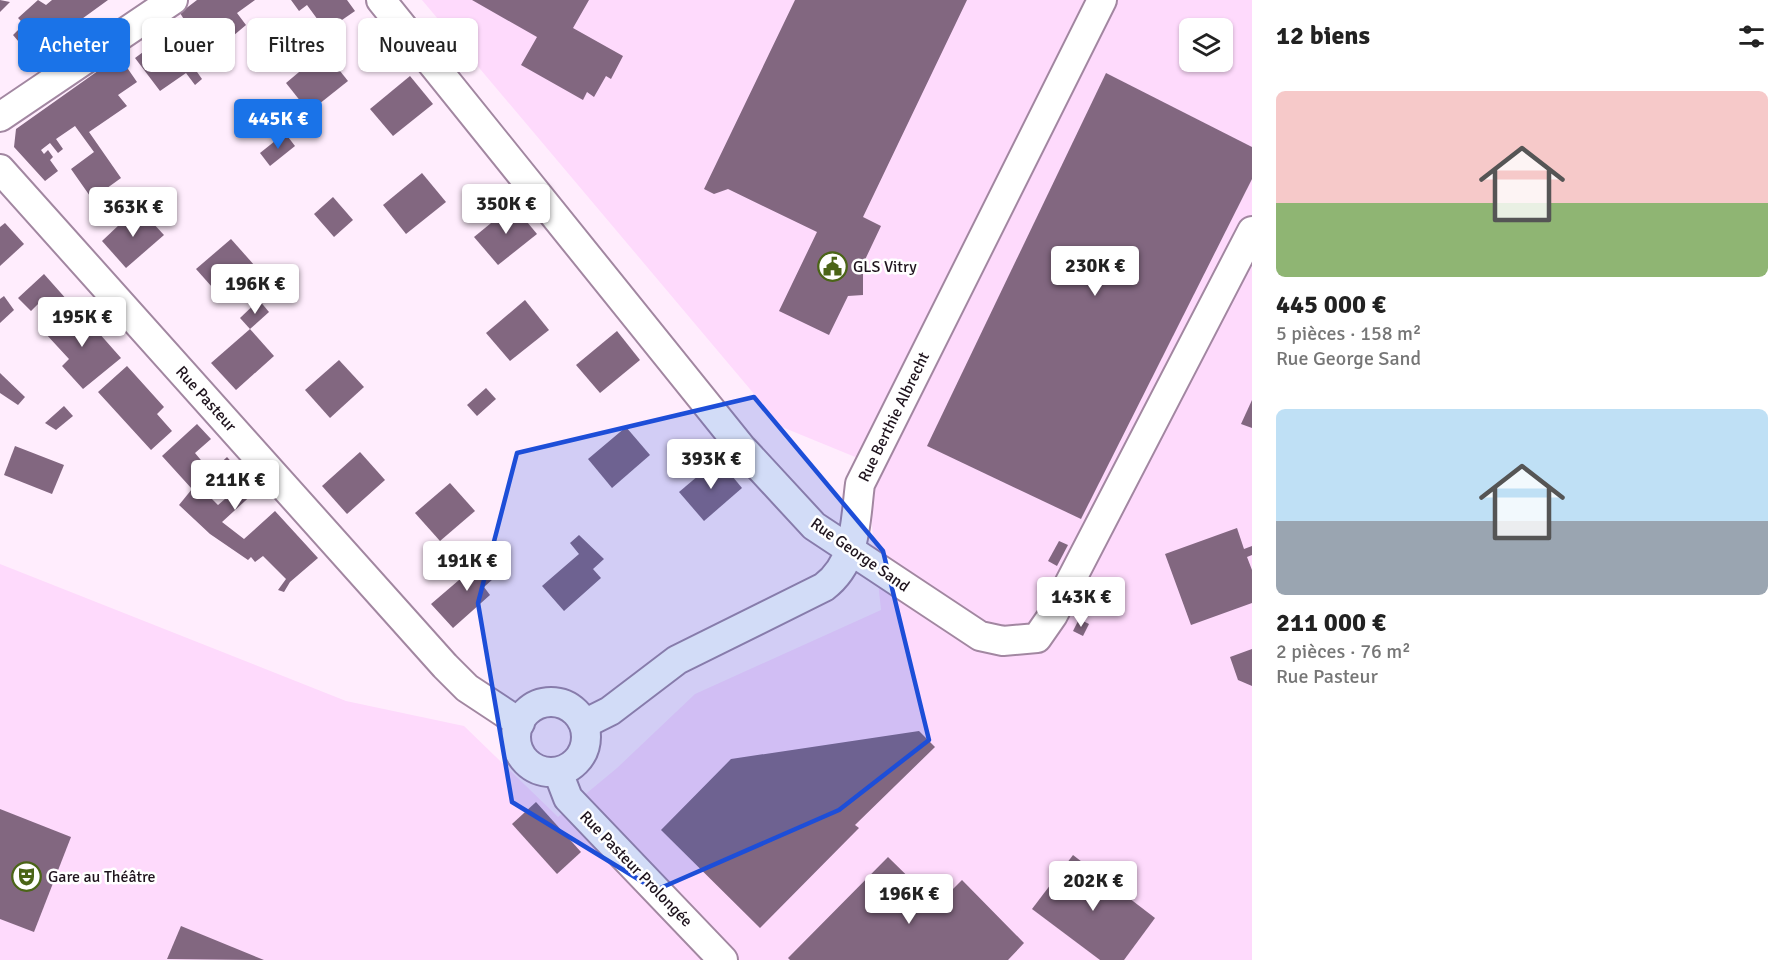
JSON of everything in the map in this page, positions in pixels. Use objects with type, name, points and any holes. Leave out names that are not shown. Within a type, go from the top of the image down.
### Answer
[{"type":"street","points":[[0,117],[173,0]]},
{"type":"street","name":"Rue George Sand","points":[[381,0],[741,447],[814,526],[980,636],[1002,641],[1037,638],[1053,615],[1252,231]]},
{"type":"street","name":"Rue Berthie Albrecht","points":[[584,724],[610,711],[677,660],[824,587],[838,576],[851,552],[860,484],[1102,0]]},
{"type":"street","name":"Rue Pasteur","points":[[2,174],[445,666],[467,688],[504,715],[520,723]]},
{"type":"street","points":[[550,702],[572,708],[584,724],[585,750],[578,760],[558,771],[537,769],[527,762],[518,746],[517,734],[520,723],[534,707],[550,702]]},
{"type":"street","name":"Rue Pasteur Prolongée","points":[[558,771],[568,798],[723,960]]},
{"type":"highlighted area","points":[[754,397],[883,551],[929,740],[839,810],[656,890],[512,802],[478,603],[517,453]]},
{"type":"shaded area","points":[[422,0],[1252,0],[1252,960],[0,960],[0,564],[346,701],[464,726],[558,817],[617,768],[695,694],[881,610],[865,461],[782,427],[478,66],[478,18],[437,18]]},
{"type":"building","points":[[0,0],[10,2],[0,12]]},
{"type":"building","points":[[38,0],[46,5],[52,0],[108,0],[83,18],[18,18]]},
{"type":"building","points":[[197,0],[255,0],[237,13],[246,25],[235,34],[235,18],[183,18],[180,13]]},
{"type":"building","points":[[291,0],[347,0],[355,11],[345,18],[316,18],[307,5],[299,11]]},
{"type":"building","points":[[472,0],[589,0],[573,28],[623,56],[611,79],[606,76],[594,97],[587,92],[583,100],[521,65],[537,37]]},
{"type":"building","points":[[795,0],[967,0],[863,217],[881,226],[863,264],[863,295],[848,296],[829,335],[779,311],[817,232],[728,189],[714,194],[704,189]]},
{"type":"building","points":[[18,30],[18,41],[13,35]]},
{"type":"building","points":[[142,53],[142,67],[135,58]]},
{"type":"building","points":[[96,72],[130,72],[137,82],[118,95],[127,106],[89,132],[121,178],[92,199],[71,169],[94,152],[75,126],[56,139],[63,149],[58,153],[50,143],[41,150],[44,154],[48,150],[53,157],[50,160],[58,171],[45,181],[14,147],[16,129]]},
{"type":"building","points":[[146,72],[197,72],[202,79],[195,85],[186,73],[160,91]]},
{"type":"building","points":[[299,72],[341,72],[348,81],[309,112],[286,83]]},
{"type":"building","points":[[1106,73],[1252,147],[1252,179],[1081,519],[927,446]]},
{"type":"building","points":[[410,76],[433,104],[393,136],[370,109]]},
{"type":"building","points":[[285,133],[295,146],[270,166],[260,153]]},
{"type":"building","points":[[422,173],[446,202],[406,234],[383,205]]},
{"type":"building","points":[[333,197],[353,220],[334,237],[314,214]]},
{"type":"building","points":[[513,205],[537,234],[498,265],[474,237]]},
{"type":"building","points":[[138,207],[164,235],[126,268],[102,241]]},
{"type":"building","points":[[5,223],[24,244],[0,266],[0,227]]},
{"type":"building","points":[[231,239],[255,266],[220,296],[196,269]]},
{"type":"building","points":[[44,274],[68,301],[53,314],[41,301],[31,311],[18,298]]},
{"type":"building","points":[[4,296],[14,310],[0,323],[0,299]]},
{"type":"building","points":[[259,300],[269,312],[250,329],[240,318]]},
{"type":"building","points":[[525,300],[549,330],[510,361],[486,333]]},
{"type":"building","points":[[75,306],[121,358],[83,389],[62,366],[69,359],[45,333]]},
{"type":"building","points":[[250,329],[274,356],[236,390],[211,363]]},
{"type":"building","points":[[617,331],[640,360],[600,393],[576,365]]},
{"type":"building","points":[[339,360],[364,387],[330,418],[305,390]]},
{"type":"building","points":[[127,366],[164,407],[157,414],[172,431],[151,450],[98,392]]},
{"type":"building","points":[[0,373],[25,397],[18,405],[0,393]]},
{"type":"building","points":[[486,388],[496,399],[477,416],[467,405]]},
{"type":"building","points":[[1252,400],[1252,428],[1241,424]]},
{"type":"building","points":[[64,406],[73,416],[56,430],[45,423]]},
{"type":"building","points":[[197,424],[211,439],[195,453],[211,472],[227,457],[237,468],[208,495],[218,505],[247,480],[257,490],[222,522],[244,539],[275,511],[318,558],[290,582],[284,592],[278,590],[286,579],[263,556],[255,562],[251,557],[248,560],[210,534],[179,505],[192,489],[162,456]]},
{"type":"building","points":[[626,427],[650,455],[612,488],[588,459]]},
{"type":"building","points":[[15,446],[64,465],[52,494],[4,475]]},
{"type":"building","points":[[360,452],[385,480],[347,514],[322,486]]},
{"type":"building","points":[[718,459],[742,488],[704,521],[679,492]]},
{"type":"building","points":[[450,483],[475,511],[440,541],[415,513]]},
{"type":"building","points":[[1237,528],[1244,549],[1252,546],[1252,555],[1247,557],[1252,570],[1252,603],[1191,625],[1165,554]]},
{"type":"building","points":[[579,535],[604,559],[593,569],[601,578],[564,611],[542,586],[579,554],[570,543]]},
{"type":"building","points":[[1059,541],[1068,545],[1057,566],[1048,561]]},
{"type":"building","points":[[486,553],[502,571],[484,587],[490,595],[453,628],[431,604],[480,562],[478,560]]},
{"type":"building","points":[[1079,619],[1089,624],[1083,636],[1073,631]]},
{"type":"building","points":[[1252,649],[1252,686],[1238,680],[1230,657]]},
{"type":"building","points":[[919,731],[935,747],[855,825],[859,828],[760,928],[661,830],[731,759]]},
{"type":"building","points":[[536,802],[581,852],[557,874],[512,824]]},
{"type":"building","name":"Gare au Théâtre","points":[[0,809],[71,837],[34,932],[0,919]]},
{"type":"building","points":[[1073,855],[1155,918],[1124,960],[1100,960],[1032,909]]},
{"type":"building","points":[[888,857],[937,905],[962,880],[1024,943],[1008,960],[790,960],[788,958]]},
{"type":"building","points":[[181,926],[264,960],[167,959]]},
{"type":"place","name":"GLS Vitry","points":[[832,267]]},
{"type":"place","name":"Gare au Théâtre","points":[[27,877]]}]
